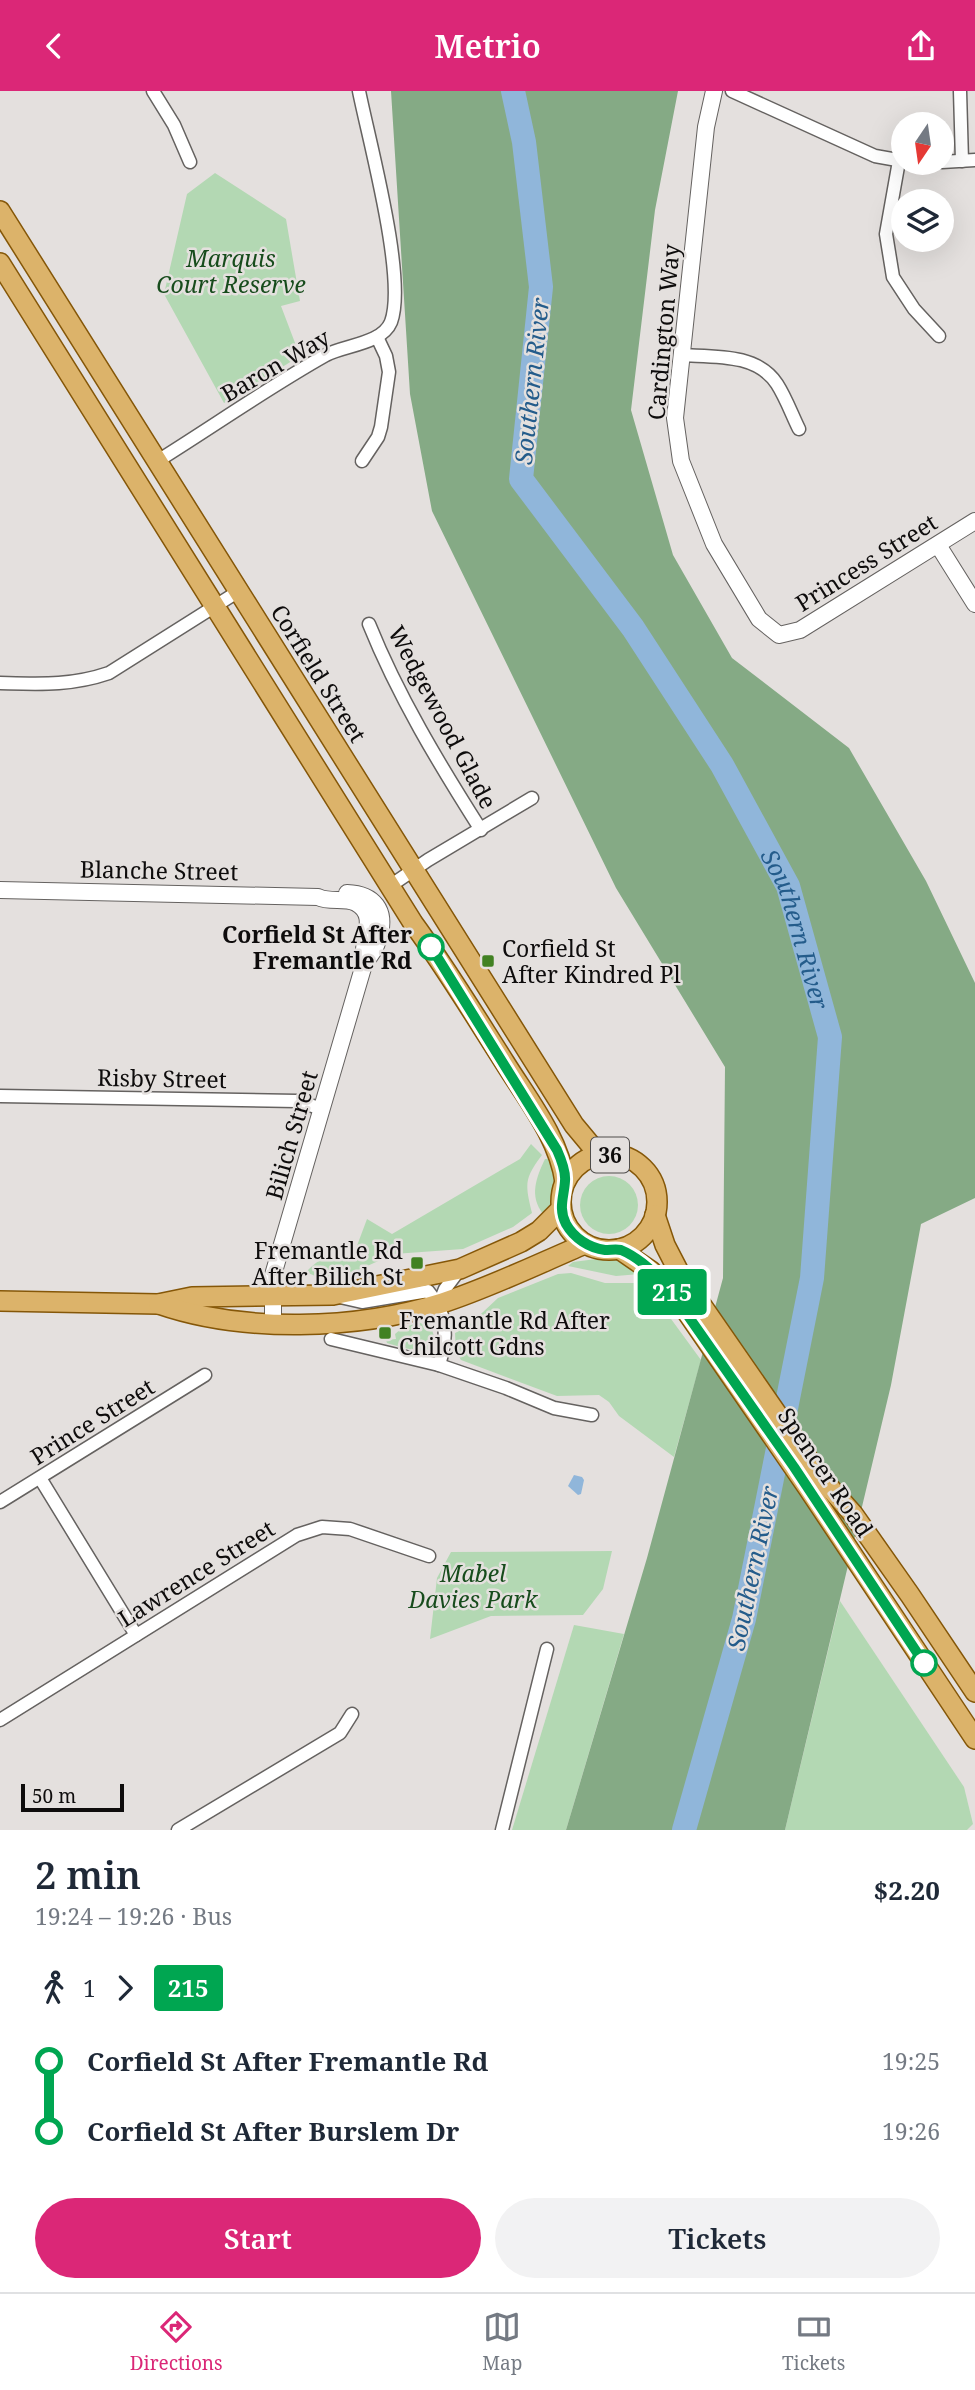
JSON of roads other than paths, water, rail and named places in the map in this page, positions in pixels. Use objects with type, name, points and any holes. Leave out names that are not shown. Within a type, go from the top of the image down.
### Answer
[{"type":"main road","name":"Corfield Street","points":[[0,211],[159,460],[574,1125],[594,1149],[604,1154]]},
{"type":"main road","points":[[0,263],[548,1133],[560,1157],[565,1182]]},
{"type":"main road","name":"36","points":[[561,1209],[565,1182],[575,1168],[588,1159],[604,1154],[622,1156],[639,1165],[651,1179],[657,1197],[655,1215]]},
{"type":"main road","points":[[0,1301],[158,1304],[192,1297],[333,1295],[460,1269],[521,1242],[539,1231],[561,1209],[570,1229],[585,1244],[503,1280],[439,1304],[384,1317],[343,1322],[273,1324],[192,1316],[158,1304]]},
{"type":"main road","points":[[619,1249],[642,1237],[655,1215]]},
{"type":"main road","name":"Spencer Road","points":[[655,1215],[665,1244],[680,1274],[744,1380],[815,1483],[975,1739]]},
{"type":"main road","name":"36","points":[[585,1244],[608,1250],[619,1249]]},
{"type":"main road","name":"Spencer Road","points":[[619,1249],[643,1264],[665,1283],[744,1380]]},
{"type":"main road","name":"Spencer Road","points":[[815,1483],[853,1514],[975,1692]]},
{"type":"main road","points":[[910,1595],[933,1615],[975,1673]]},
{"type":"street","points":[[152,91],[174,125],[190,162]]},
{"type":"street","points":[[359,91],[392,248],[394,275],[392,320],[377,337],[386,356],[389,372],[382,427],[362,461]]},
{"type":"street","name":"Cardington Way","points":[[714,91],[706,127],[675,418],[681,461],[713,544],[759,619],[779,635]]},
{"type":"street","points":[[732,91],[862,150],[891,158]]},
{"type":"street","points":[[960,91],[969,160]]},
{"type":"street","points":[[898,175],[886,234],[893,277],[914,310],[939,336]]},
{"type":"street","name":"Baron Way","points":[[159,460],[326,355],[377,337]]},
{"type":"street","points":[[681,355],[735,359],[761,367],[777,383],[799,429]]},
{"type":"street","name":"Princess Street","points":[[779,635],[800,630],[975,521]]},
{"type":"street","points":[[938,545],[975,604]]},
{"type":"street","points":[[0,683],[65,684],[91,680],[109,673],[239,591]]},
{"type":"street","name":"Wedgewood Glade","points":[[369,624],[383,658],[443,770],[481,830]]},
{"type":"street","points":[[390,886],[532,798]]},
{"type":"street","name":"Blanche Street","points":[[0,890],[318,897],[326,893],[359,894],[378,905],[382,918],[375,949],[365,961]]},
{"type":"street","name":"Bilich Street","points":[[273,1324],[272,1278],[365,961]]},
{"type":"street","name":"Risby Street","points":[[0,1096],[296,1101],[322,1109]]},
{"type":"street","points":[[439,1304],[445,1289],[460,1269]]},
{"type":"street","points":[[333,1295],[362,1303],[428,1291],[439,1304],[445,1334],[439,1365]]},
{"type":"street","points":[[331,1339],[439,1365],[554,1408],[592,1415]]},
{"type":"street","name":"Prince Street","points":[[0,1502],[205,1375]]},
{"type":"street","points":[[40,1478],[136,1635]]},
{"type":"street","name":"Lawrence Street","points":[[0,1720],[297,1535],[322,1527],[351,1529],[429,1556]]},
{"type":"street","points":[[502,1830],[547,1649]]},
{"type":"street","points":[[178,1830],[340,1733],[352,1714]]},
{"type":"water","points":[[574,1475],[584,1480],[581,1494],[578,1495],[568,1486]]},
{"type":"waterway","name":"Southern River","points":[[513,91],[524,142],[541,287],[521,479],[633,628],[722,765],[788,886],[830,1037],[812,1278],[744,1619],[684,1830]]},
{"type":"place","name":"Corfield St After Fremantle Rd","points":[[431,947]]},
{"type":"place","name":"Corfield St After Kindred Pl","points":[[488,961]]},
{"type":"place","name":"Fremantle Rd After Bilich St","points":[[417,1263]]},
{"type":"place","name":"Fremantle Rd After Chilcott Gdns","points":[[385,1333]]},
{"type":"park label","name":"Marquis Court Reserve","points":[[231,271]]},
{"type":"park label","name":"Mabel Davies Park","points":[[473,1586]]}]
